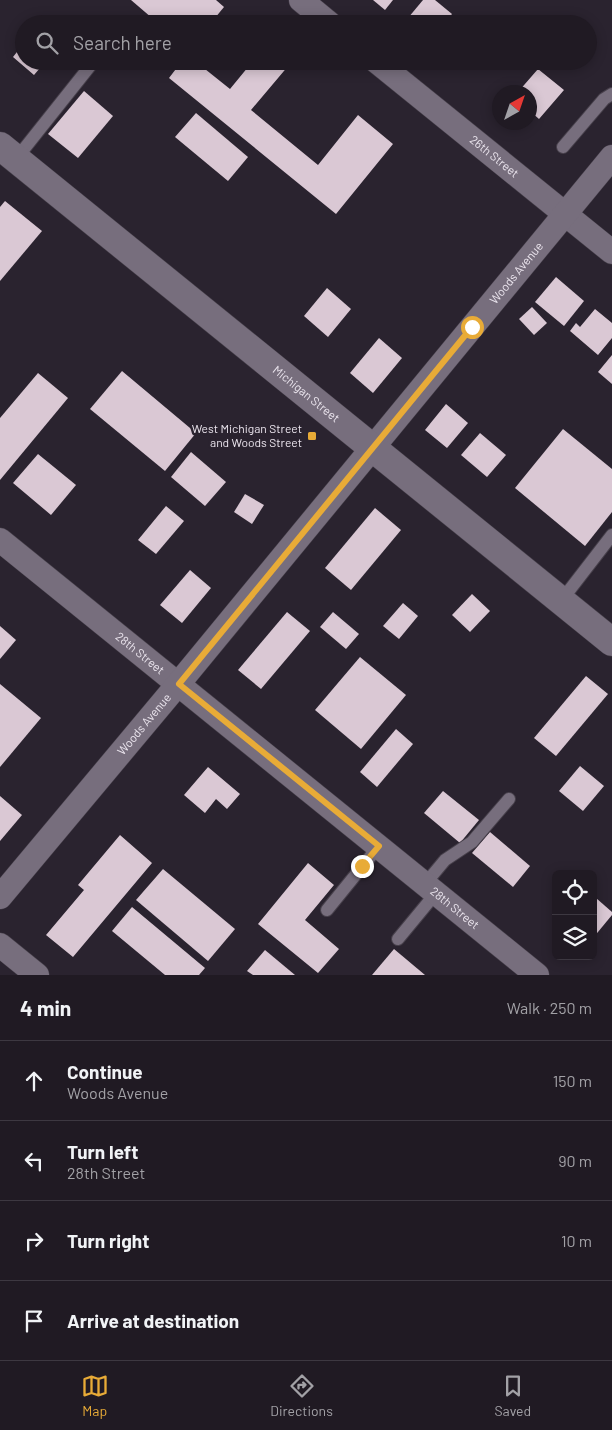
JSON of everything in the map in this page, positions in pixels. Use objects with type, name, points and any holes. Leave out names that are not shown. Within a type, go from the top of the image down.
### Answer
[{"type":"main road","name":"Michigan Street","points":[[4,150],[612,642]]},
{"type":"street","points":[[301,0],[319,15]]},
{"type":"street","name":"26th Street","points":[[387,70],[612,252]]},
{"type":"street","name":"Woods Avenue","points":[[0,897],[179,684],[612,157]]},
{"type":"street","name":"28th Street","points":[[0,540],[537,975]]},
{"type":"street","points":[[0,945],[37,975]]},
{"type":"lane","points":[[4,150],[85,70]]},
{"type":"lane","points":[[563,147],[604,99],[612,94]]},
{"type":"lane","points":[[561,601],[607,550],[612,536]]},
{"type":"lane","points":[[398,939],[445,860],[472,842],[509,799]]},
{"type":"lane","points":[[327,910],[379,846]]},
{"type":"building","points":[[131,0],[216,0],[224,7],[217,15],[148,15]]},
{"type":"building","points":[[373,0],[393,0],[385,10]]},
{"type":"building","points":[[423,0],[435,0],[452,14],[451,15],[410,15]]},
{"type":"building","points":[[28,70],[38,70],[34,75]]},
{"type":"building","points":[[175,70],[206,70],[230,89],[246,70],[285,70],[251,110],[318,165],[358,115],[393,144],[336,214],[169,78]]},
{"type":"building","points":[[537,70],[564,90],[539,119],[537,117],[537,85],[524,85]]},
{"type":"building","points":[[84,91],[113,116],[78,158],[48,134]]},
{"type":"building","points":[[196,113],[248,157],[228,181],[175,137]]},
{"type":"building","points":[[5,201],[42,231],[0,281],[0,207]]},
{"type":"building","points":[[556,277],[584,301],[564,326],[535,302]]},
{"type":"building","points":[[327,288],[351,309],[328,337],[304,316]]},
{"type":"building","points":[[532,307],[547,323],[534,335],[519,319]]},
{"type":"building","points":[[595,309],[612,323],[612,338],[598,355],[570,331],[576,323],[580,327]]},
{"type":"building","points":[[379,338],[402,358],[373,393],[350,373]]},
{"type":"building","points":[[612,355],[612,384],[598,372]]},
{"type":"building","points":[[122,371],[196,433],[165,471],[90,409]]},
{"type":"building","points":[[38,373],[68,398],[0,480],[0,418]]},
{"type":"building","points":[[446,404],[468,423],[447,448],[425,430]]},
{"type":"building","points":[[563,429],[612,469],[612,512],[585,546],[515,488]]},
{"type":"building","points":[[480,433],[506,455],[487,477],[461,455]]},
{"type":"building","points":[[191,452],[226,482],[205,506],[171,477]]},
{"type":"building","points":[[38,454],[76,485],[51,515],[13,483]]},
{"type":"building","points":[[245,494],[264,505],[252,524],[234,512]]},
{"type":"building","points":[[166,506],[184,521],[156,554],[138,540]]},
{"type":"building","points":[[375,508],[401,530],[351,590],[325,568]]},
{"type":"building","points":[[190,570],[211,588],[182,623],[160,605]]},
{"type":"building","points":[[472,594],[490,611],[470,632],[452,615]]},
{"type":"building","points":[[403,603],[418,616],[399,639],[383,626]]},
{"type":"building","points":[[287,612],[310,631],[261,689],[238,670]]},
{"type":"building","points":[[333,612],[359,634],[346,649],[320,627]]},
{"type":"building","points":[[0,626],[16,640],[0,659]]},
{"type":"building","points":[[360,657],[406,695],[361,749],[315,710]]},
{"type":"building","points":[[586,676],[608,694],[556,756],[534,738]]},
{"type":"building","points":[[0,684],[41,718],[0,767]]},
{"type":"building","points":[[396,729],[413,744],[377,787],[360,772]]},
{"type":"building","points":[[580,766],[604,786],[583,811],[559,791]]},
{"type":"building","points":[[208,767],[240,794],[227,809],[216,799],[205,813],[184,795]]},
{"type":"building","points":[[443,791],[479,820],[460,843],[424,813]]},
{"type":"building","points":[[0,796],[22,815],[0,841]]},
{"type":"building","points":[[490,832],[530,866],[513,887],[472,853]]},
{"type":"building","points":[[120,835],[152,863],[73,957],[46,935],[84,890],[78,885]]},
{"type":"building","points":[[308,863],[334,885],[305,920],[339,949],[318,973],[258,924]]},
{"type":"building","points":[[163,869],[235,929],[208,961],[136,900]]},
{"type":"building","points":[[597,899],[612,912],[612,915],[597,933]]},
{"type":"building","points":[[132,907],[205,968],[199,975],[165,975],[112,931]]},
{"type":"building","points":[[394,949],[425,975],[372,975]]},
{"type":"building","points":[[265,950],[295,975],[253,975],[247,971]]},
{"type":"place","name":"West Michigan Street and Woods Street","points":[[312,436]]},
{"type":"route","points":[[362,866],[379,846],[179,684],[472,327]]}]
